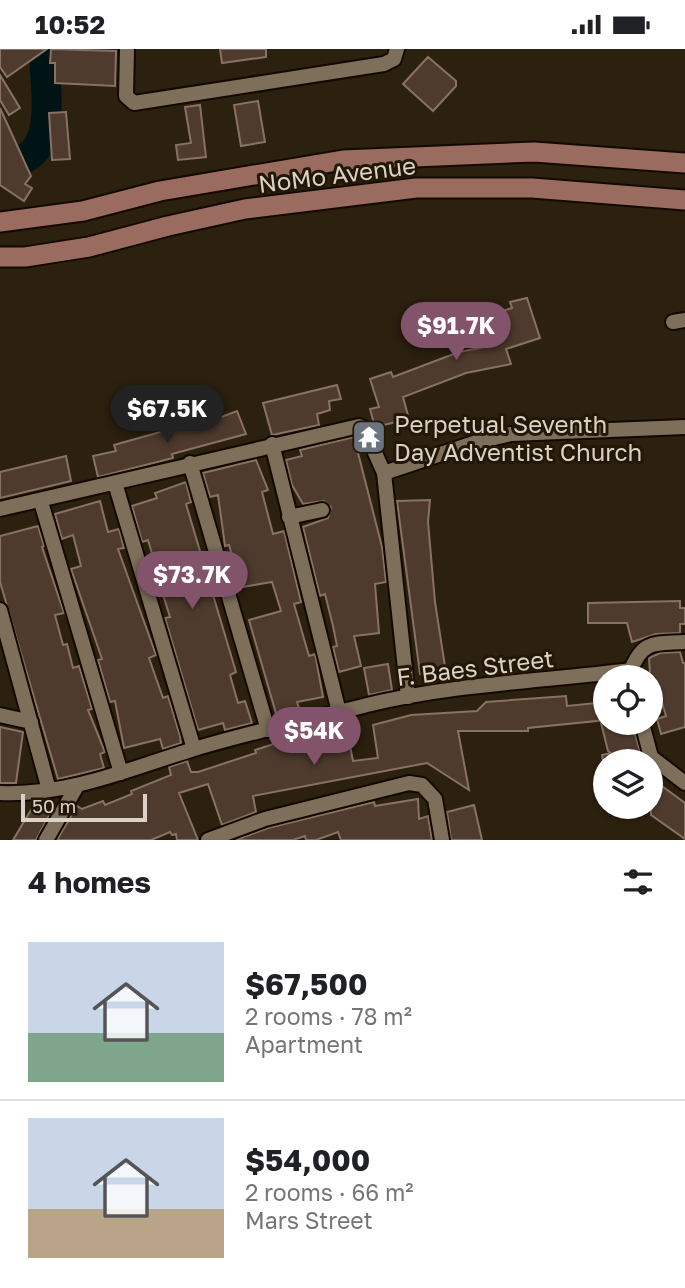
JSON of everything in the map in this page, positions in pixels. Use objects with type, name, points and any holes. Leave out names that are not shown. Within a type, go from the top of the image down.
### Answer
[{"type":"main road","name":"NoMo Avenue","points":[[0,222],[83,211],[160,191],[342,160],[534,152],[685,163]]},
{"type":"main road","name":"NoMo Avenue","points":[[0,257],[25,257],[89,247],[245,209],[416,188],[521,188],[685,200]]},
{"type":"street","points":[[127,49],[127,96],[134,103],[384,64],[394,59],[397,49]]},
{"type":"street","points":[[0,509],[41,502],[190,463],[359,426],[366,432],[384,473],[408,697]]},
{"type":"street","points":[[384,473],[477,442],[511,434],[685,427]]},
{"type":"street","points":[[272,444],[339,712]]},
{"type":"street","points":[[190,463],[268,730]]},
{"type":"street","points":[[115,482],[194,749]]},
{"type":"street","points":[[41,502],[121,773]]},
{"type":"street","points":[[289,517],[322,510]]},
{"type":"street","points":[[0,610],[49,790]]},
{"type":"street","points":[[636,665],[643,648],[653,644],[685,642]]},
{"type":"street","name":"F. Baes Street","points":[[0,793],[78,786],[194,749],[408,697],[593,678]]},
{"type":"street","points":[[0,715],[31,722]]},
{"type":"street","points":[[645,735],[651,757],[685,783]]},
{"type":"street","points":[[208,840],[265,819],[409,783],[422,785],[435,799],[442,840]]},
{"type":"street","points":[[46,840],[78,786]]},
{"type":"building","points":[[0,49],[47,49],[7,77],[0,67]]},
{"type":"building","points":[[51,49],[116,51],[115,86],[55,83],[55,63],[50,63]]},
{"type":"building","points":[[220,49],[266,49],[266,57],[222,63]]},
{"type":"building","points":[[428,57],[456,81],[456,86],[433,111],[403,84]]},
{"type":"building","points":[[0,75],[20,108],[9,115],[0,100]]},
{"type":"building","points":[[258,101],[265,142],[241,146],[234,105]]},
{"type":"building","points":[[200,105],[206,157],[178,160],[176,145],[191,143],[185,107]]},
{"type":"building","points":[[0,108],[31,176],[25,184],[32,188],[24,201],[0,185]]},
{"type":"building","points":[[66,112],[70,159],[52,160],[49,113]]},
{"type":"building","points":[[527,298],[540,338],[506,349],[511,364],[466,373],[403,397],[409,419],[375,427],[370,409],[379,407],[370,379],[391,372],[393,377],[459,352],[490,346],[481,318],[512,308],[510,302]]},
{"type":"building","points":[[337,385],[341,399],[329,401],[330,410],[317,414],[319,425],[272,435],[263,403]]},
{"type":"building","points":[[237,411],[246,434],[172,454],[173,458],[98,477],[93,456],[116,451],[114,445],[189,424],[190,429]]},
{"type":"building","points":[[354,437],[382,547],[386,582],[375,584],[379,633],[354,636],[361,666],[339,672],[333,647],[337,646],[333,626],[325,594],[320,596],[303,527],[328,518],[331,507],[324,501],[303,504],[292,485],[286,460],[302,456],[300,450]]},
{"type":"building","points":[[66,456],[71,481],[0,498],[0,472]]},
{"type":"building","points":[[256,460],[268,490],[262,492],[273,534],[284,531],[301,602],[294,604],[309,656],[315,654],[323,697],[297,702],[299,708],[277,717],[249,620],[281,611],[272,582],[236,588],[231,571],[236,569],[229,545],[225,546],[218,495],[210,497],[203,473]]},
{"type":"building","points":[[186,482],[191,502],[186,504],[236,672],[230,675],[238,703],[245,701],[252,723],[225,730],[223,723],[198,730],[165,618],[170,617],[159,582],[173,578],[167,553],[153,557],[148,540],[142,542],[132,506],[157,498],[155,493]]},
{"type":"building","points":[[430,500],[428,522],[435,602],[446,673],[420,674],[397,501]]},
{"type":"building","points":[[100,501],[108,532],[119,529],[124,548],[118,549],[156,655],[149,658],[163,698],[168,696],[180,736],[181,743],[163,749],[160,739],[124,748],[115,701],[110,702],[98,660],[102,659],[71,569],[81,566],[73,535],[62,539],[55,514]]},
{"type":"building","points":[[38,526],[44,546],[42,547],[64,613],[55,615],[63,645],[67,644],[73,668],[79,666],[92,709],[88,710],[105,752],[100,754],[104,768],[58,779],[0,582],[0,536]]},
{"type":"building","points":[[680,601],[680,608],[685,608],[685,624],[680,624],[680,633],[656,634],[632,642],[627,623],[588,623],[588,603]]},
{"type":"building","points":[[680,652],[685,663],[685,727],[663,733],[663,717],[666,716],[663,706],[663,665],[649,665],[649,658],[660,653]]},
{"type":"building","points":[[388,664],[392,690],[369,695],[364,668]]},
{"type":"building","points":[[566,696],[567,706],[593,703],[593,721],[528,728],[528,731],[458,731],[469,790],[427,763],[253,796],[256,812],[222,825],[208,784],[179,793],[198,840],[177,840],[176,834],[172,835],[170,832],[151,840],[57,840],[77,806],[82,809],[103,801],[105,805],[132,794],[131,791],[171,775],[169,767],[187,761],[191,772],[198,772],[256,753],[255,750],[283,741],[283,738],[296,735],[298,742],[328,737],[326,730],[346,726],[353,761],[378,758],[373,725],[411,715],[477,711],[486,702]]},
{"type":"building","points":[[0,727],[23,732],[16,783],[0,783]]},
{"type":"building","points":[[604,735],[635,735],[640,749],[608,749]]},
{"type":"building","points":[[663,787],[685,803],[685,839],[657,819],[663,819]]},
{"type":"building","points":[[418,799],[419,819],[428,816],[432,840],[341,840],[338,832],[316,840],[306,840],[305,836],[293,840],[236,840],[268,828],[374,802],[375,806]]},
{"type":"building","points":[[34,805],[51,812],[36,840],[13,840]]},
{"type":"building","points":[[474,805],[482,840],[451,840],[447,812]]},
{"type":"waterway","points":[[0,163],[20,160],[33,152],[42,139],[47,104],[44,49]]},
{"type":"place","name":"Perpetual Seventh Day Adventist Church","points":[[369,437]]}]
